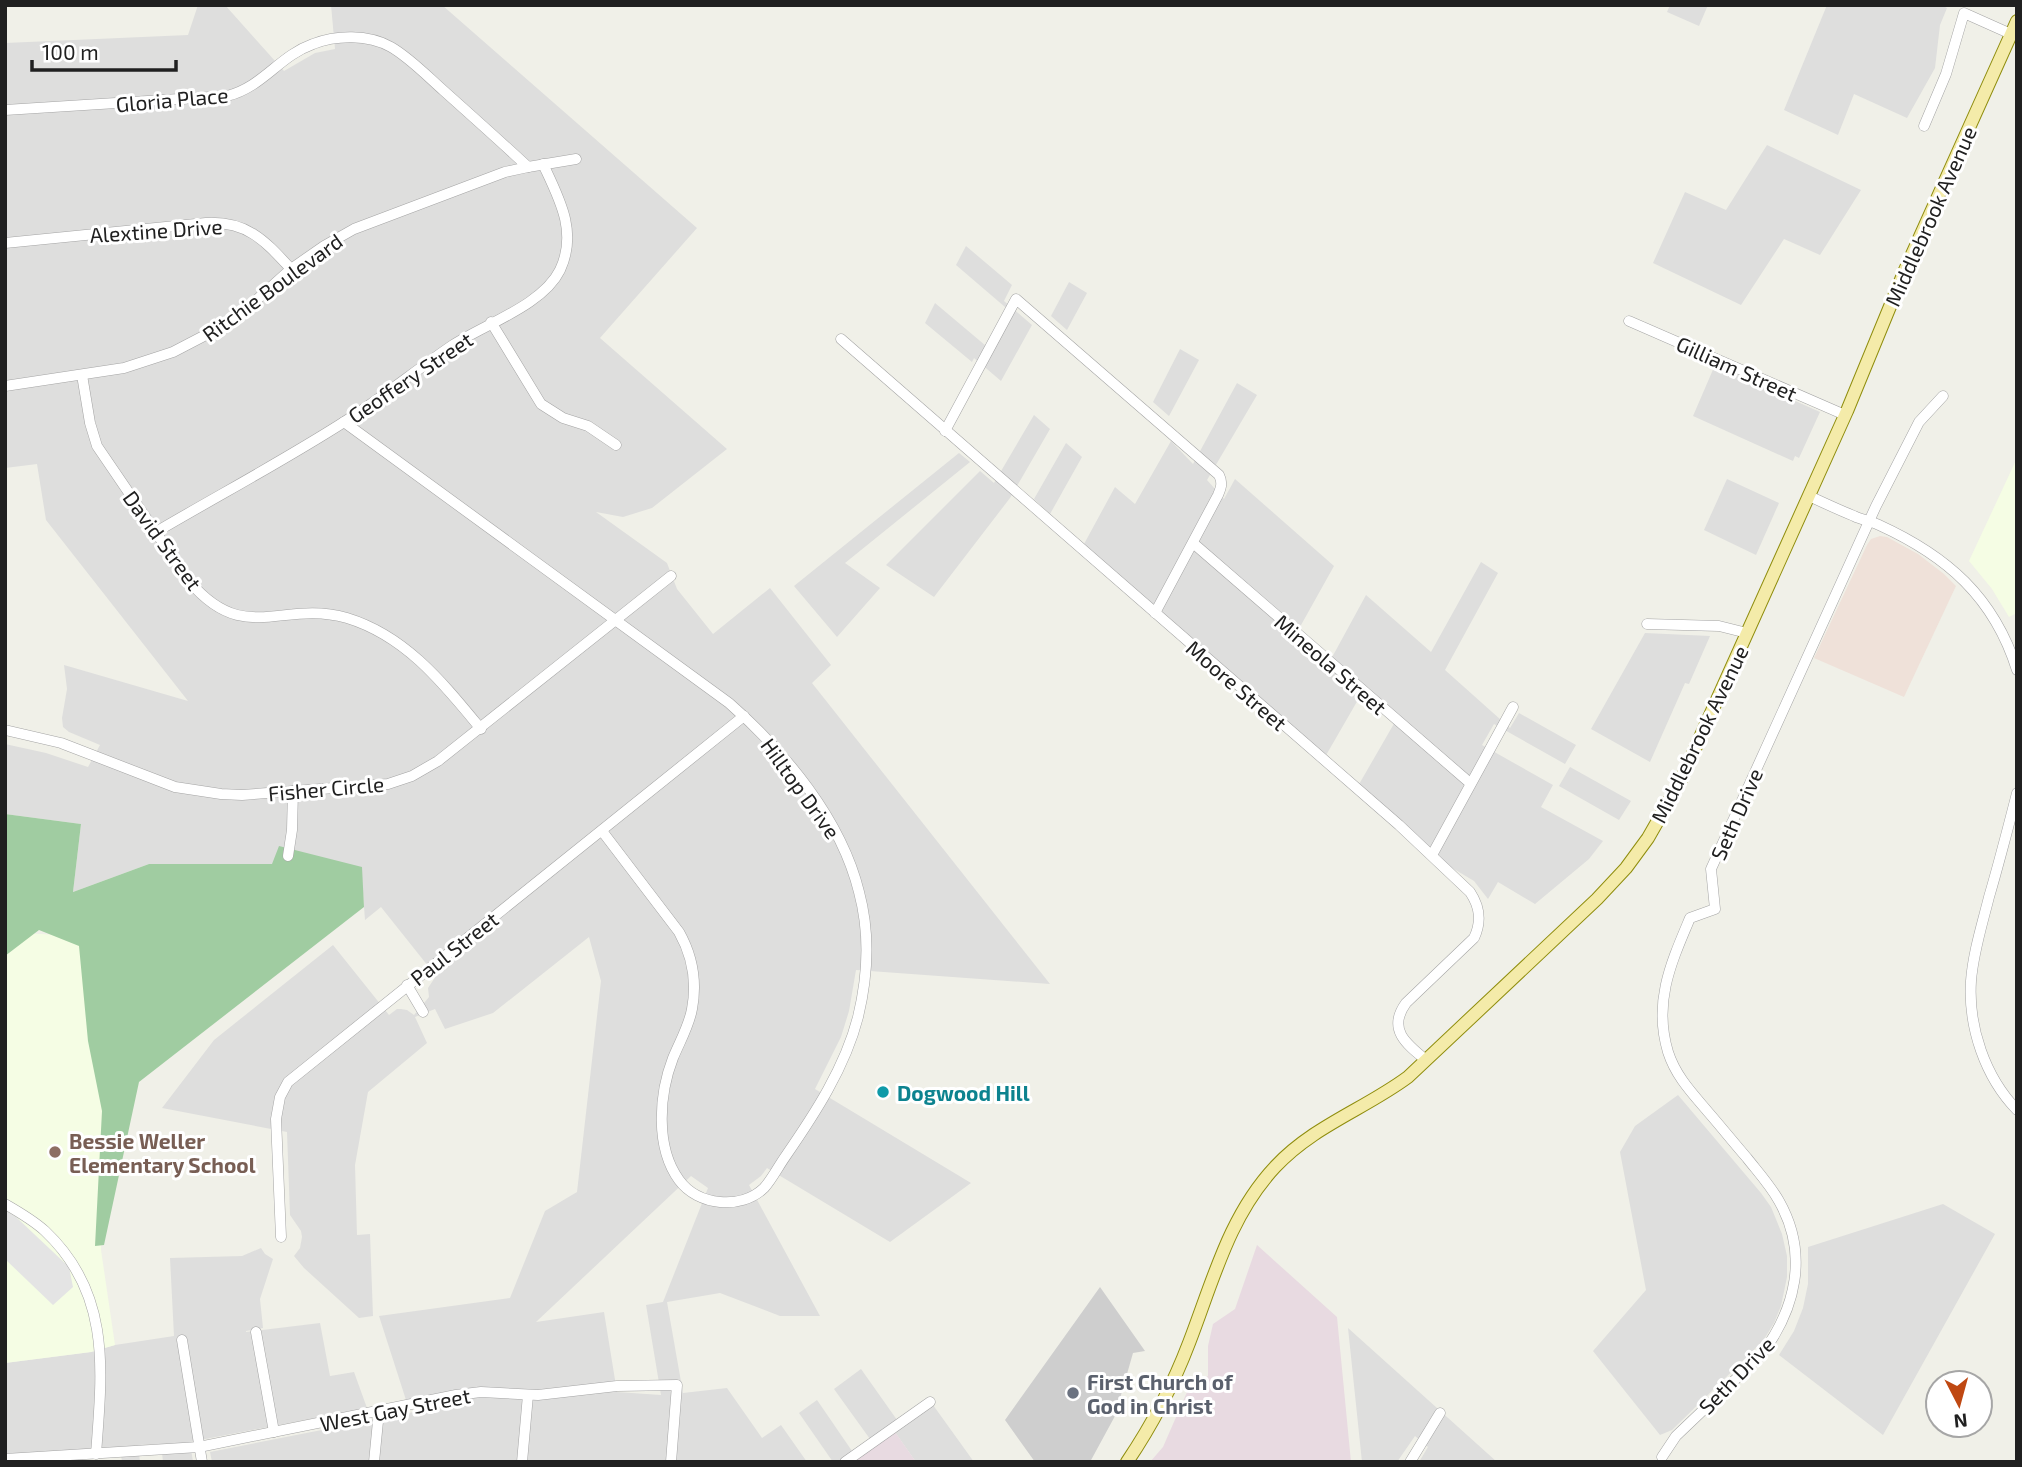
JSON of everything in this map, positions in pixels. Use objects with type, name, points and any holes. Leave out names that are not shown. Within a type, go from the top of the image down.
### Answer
[{"type":"main road","name":"Middlebrook Avenue","points":[[1126,1462],[1155,1415],[1174,1377],[1227,1240],[1256,1190],[1277,1165],[1301,1143],[1328,1124],[1395,1087],[1471,1020],[1613,883],[1638,852],[1671,800],[1845,415],[1905,270],[2017,21]]},
{"type":"street","points":[[1924,127],[1946,74],[1964,13],[2011,34]]},
{"type":"street","name":"Gloria Place","points":[[5,110],[227,96],[254,85],[289,56],[310,44],[336,38],[359,38],[391,47],[528,166]]},
{"type":"street","name":"Ritchie Boulevard","points":[[5,386],[138,365],[191,344],[223,326],[290,269],[354,229],[505,172],[576,159]]},
{"type":"street","name":"Geoffery Street","points":[[156,532],[344,422],[454,345],[539,296],[561,267],[565,254],[567,223],[564,210],[543,164]]},
{"type":"street","name":"Alextine Drive","points":[[5,243],[226,223],[243,228],[261,238],[290,269]]},
{"type":"street","points":[[945,431],[1016,299],[1219,475],[1222,487],[1155,613]]},
{"type":"street","name":"Gilliam Street","points":[[1629,321],[1845,415]]},
{"type":"street","points":[[491,322],[541,404],[563,418],[588,426],[616,445]]},
{"type":"street","name":"Moore Street","points":[[841,339],[1432,855],[1470,892],[1478,905],[1479,920],[1472,941],[1410,999],[1401,1012],[1398,1025],[1403,1040],[1426,1060]]},
{"type":"street","name":"David Street","points":[[82,375],[97,446],[199,593],[215,606],[232,614],[251,618],[298,613],[330,615],[378,631],[427,666],[481,729]]},
{"type":"street","name":"Seth Drive","points":[[1662,1457],[1676,1436],[1761,1355],[1772,1340],[1791,1300],[1796,1273],[1791,1230],[1772,1188],[1686,1088],[1673,1065],[1664,1032],[1664,988],[1690,918],[1715,909],[1712,869],[1869,521],[1919,422],[1943,396]]},
{"type":"street","name":"Hilltop Drive","points":[[344,422],[744,716],[766,736],[822,810],[839,838],[852,869],[865,923],[867,952],[861,1005],[845,1054],[802,1132],[766,1186],[747,1198],[725,1202],[699,1196],[681,1182],[670,1160],[663,1128],[664,1091],[669,1069],[692,1010],[692,968],[679,932],[602,831]]},
{"type":"street","points":[[1809,496],[1916,543],[1945,562],[1973,589],[2003,636],[2017,670]]},
{"type":"street","name":"Mineola Street","points":[[1193,543],[1470,783]]},
{"type":"street","name":"Fisher Circle","points":[[5,730],[61,743],[186,789],[237,795],[400,781],[423,771],[481,729],[671,576]]},
{"type":"street","points":[[1647,624],[1719,626],[1747,633]]},
{"type":"street","points":[[1432,855],[1513,707]]},
{"type":"street","name":"Paul Street","points":[[281,1237],[277,1107],[283,1088],[295,1074],[744,716]]},
{"type":"street","points":[[288,856],[293,791]]},
{"type":"street","points":[[2017,793],[1973,961],[1970,998],[1984,1060],[2000,1089],[2017,1110]]},
{"type":"street","points":[[408,985],[423,1012]]},
{"type":"street","points":[[5,1204],[36,1224],[55,1242],[77,1273],[91,1305],[101,1355],[96,1454]]},
{"type":"street","points":[[256,1332],[274,1432]]},
{"type":"street","points":[[182,1340],[202,1462]]},
{"type":"street","name":"West Gay Street","points":[[5,1459],[199,1447],[456,1395],[528,1395],[617,1386],[677,1385],[671,1462]]},
{"type":"street","points":[[522,1462],[528,1395]]},
{"type":"street","points":[[845,1462],[929,1402]]},
{"type":"street","points":[[374,1462],[379,1412]]},
{"type":"street","points":[[1410,1462],[1440,1413]]},
{"type":"shaded area","points":[[198,5],[225,5],[284,71],[315,53],[335,49],[331,5],[442,5],[697,228],[600,338],[727,449],[652,508],[623,517],[596,512],[667,563],[677,589],[713,634],[770,588],[831,665],[812,683],[1050,984],[856,970],[849,1011],[841,1037],[815,1089],[971,1183],[890,1242],[767,1168],[749,1185],[820,1316],[780,1316],[720,1293],[667,1302],[683,1393],[727,1388],[762,1438],[781,1425],[807,1462],[212,1462],[210,1452],[465,1402],[461,1389],[406,1400],[379,1316],[510,1298],[545,1211],[577,1192],[601,981],[589,937],[493,1013],[445,1029],[435,1009],[415,1017],[427,1043],[368,1092],[355,1165],[357,1235],[370,1234],[373,1316],[359,1318],[294,1256],[300,1248],[302,1237],[290,1215],[287,1132],[162,1108],[214,1040],[333,945],[389,1015],[401,1009],[414,1015],[429,997],[428,988],[436,976],[381,907],[365,920],[361,867],[149,864],[73,892],[81,824],[5,814],[5,744],[46,753],[88,767],[100,745],[63,727],[67,689],[64,665],[188,701],[46,520],[37,464],[5,468],[5,43],[188,35]],"holes":[[[691,1176],[708,1188],[663,1302],[646,1305],[661,1395],[617,1392],[604,1312],[536,1322]]]},
{"type":"shaded area","points":[[1670,5],[1708,5],[1699,26],[1667,12]]},
{"type":"shaded area","points":[[1827,5],[1941,5],[1947,8],[1940,25],[1935,68],[1907,118],[1854,94],[1838,135],[1784,110]]},
{"type":"shaded area","points":[[1767,145],[1861,190],[1820,255],[1784,239],[1741,305],[1653,263],[1685,192],[1726,210]]},
{"type":"shaded area","points":[[966,246],[1012,285],[1004,301],[1032,325],[1001,381],[974,358],[972,362],[925,323],[935,303],[992,351],[1012,313],[956,265]]},
{"type":"shaded area","points":[[1069,282],[1087,293],[1067,330],[1051,316]]},
{"type":"shaded area","points":[[1180,349],[1199,360],[1169,416],[1153,402]]},
{"type":"shaded area","points":[[1715,365],[1820,412],[1799,458],[1795,456],[1793,461],[1693,416]]},
{"type":"shaded area","points":[[1237,383],[1257,395],[1207,480],[1224,499],[1235,479],[1334,566],[1291,643],[1324,672],[1366,595],[1431,652],[1481,562],[1498,573],[1445,670],[1510,728],[1519,713],[1576,745],[1565,764],[1494,724],[1482,745],[1553,785],[1541,807],[1603,841],[1589,859],[1535,904],[1498,882],[1488,899],[1474,881],[1449,866],[1358,786],[1399,715],[1366,686],[1325,757],[1084,544],[1115,487],[1135,504],[1171,441],[1193,464]]},
{"type":"shaded area","points":[[1034,415],[1050,429],[1010,498],[934,597],[886,565],[980,471],[994,483]]},
{"type":"shaded area","points":[[1066,443],[1082,457],[1050,514],[1034,499]]},
{"type":"shaded area","points":[[959,453],[970,462],[845,563],[880,588],[837,637],[794,586]]},
{"type":"shaded area","points":[[2017,458],[2017,613],[2009,617],[1992,589],[1969,561]]},
{"type":"shaded area","points":[[1727,479],[1779,503],[1756,555],[1704,530]]},
{"type":"shaded area","points":[[1880,536],[1918,554],[1956,586],[1904,697],[1814,658],[1867,545],[1871,539]]},
{"type":"shaded area","points":[[1645,633],[1710,636],[1689,684],[1685,683],[1650,762],[1591,729]]},
{"type":"shaded area","points":[[1570,767],[1631,801],[1619,820],[1559,786]]},
{"type":"shaded area","name":"Bessie Weller Elementary School","points":[[5,932],[94,937],[107,1115],[101,1250],[115,1345],[91,1352],[5,1363]]},
{"type":"shaded area","points":[[1678,1095],[1771,1207],[1782,1234],[1787,1256],[1787,1277],[1781,1306],[1763,1341],[1672,1430],[1660,1435],[1593,1351],[1646,1290],[1620,1152],[1635,1126]]},
{"type":"shaded area","points":[[1943,1204],[1995,1234],[1883,1435],[1779,1355],[1794,1331],[1803,1308],[1808,1284],[1808,1247]]},
{"type":"shaded area","points":[[5,1210],[69,1267],[73,1287],[53,1305],[5,1259]]},
{"type":"shaded area","points":[[1257,1245],[1337,1317],[1351,1462],[1150,1462],[1163,1447],[1187,1392],[1208,1376],[1208,1346],[1213,1324],[1235,1309]]},
{"type":"shaded area","points":[[261,1248],[273,1259],[260,1299],[263,1328],[246,1332],[320,1323],[330,1376],[354,1372],[367,1408],[190,1442],[193,1462],[163,1462],[161,1444],[138,1445],[140,1462],[122,1462],[120,1447],[85,1449],[83,1462],[16,1462],[5,1454],[5,1363],[91,1352],[115,1345],[174,1336],[170,1258],[242,1256]]},
{"type":"shaded area","name":"First Church of God in Christ","points":[[1100,1287],[1145,1351],[1133,1353],[1115,1416],[1090,1462],[1035,1462],[1005,1420]]},
{"type":"shaded area","points":[[1348,1328],[1497,1462],[1419,1462],[1428,1447],[1415,1436],[1397,1462],[1362,1462]]},
{"type":"shaded area","points":[[861,1369],[902,1427],[933,1405],[974,1462],[916,1462],[890,1425],[870,1439],[834,1389]]},
{"type":"shaded area","points":[[817,1400],[852,1451],[837,1462],[833,1462],[799,1413]]},
{"type":"shaded area","points":[[895,1432],[916,1462],[852,1462]]},
{"type":"green space","points":[[5,814],[81,824],[73,892],[149,864],[272,864],[279,846],[362,867],[364,907],[139,1082],[104,1245],[95,1246],[102,1111],[88,1041],[79,946],[39,930],[5,956]]},
{"type":"place","name":"Dogwood Hill","points":[[883,1092]]},
{"type":"place","name":"Bessie Weller Elementary School","points":[[55,1152]]},
{"type":"place","name":"First Church of God in Christ","points":[[1073,1393]]}]
